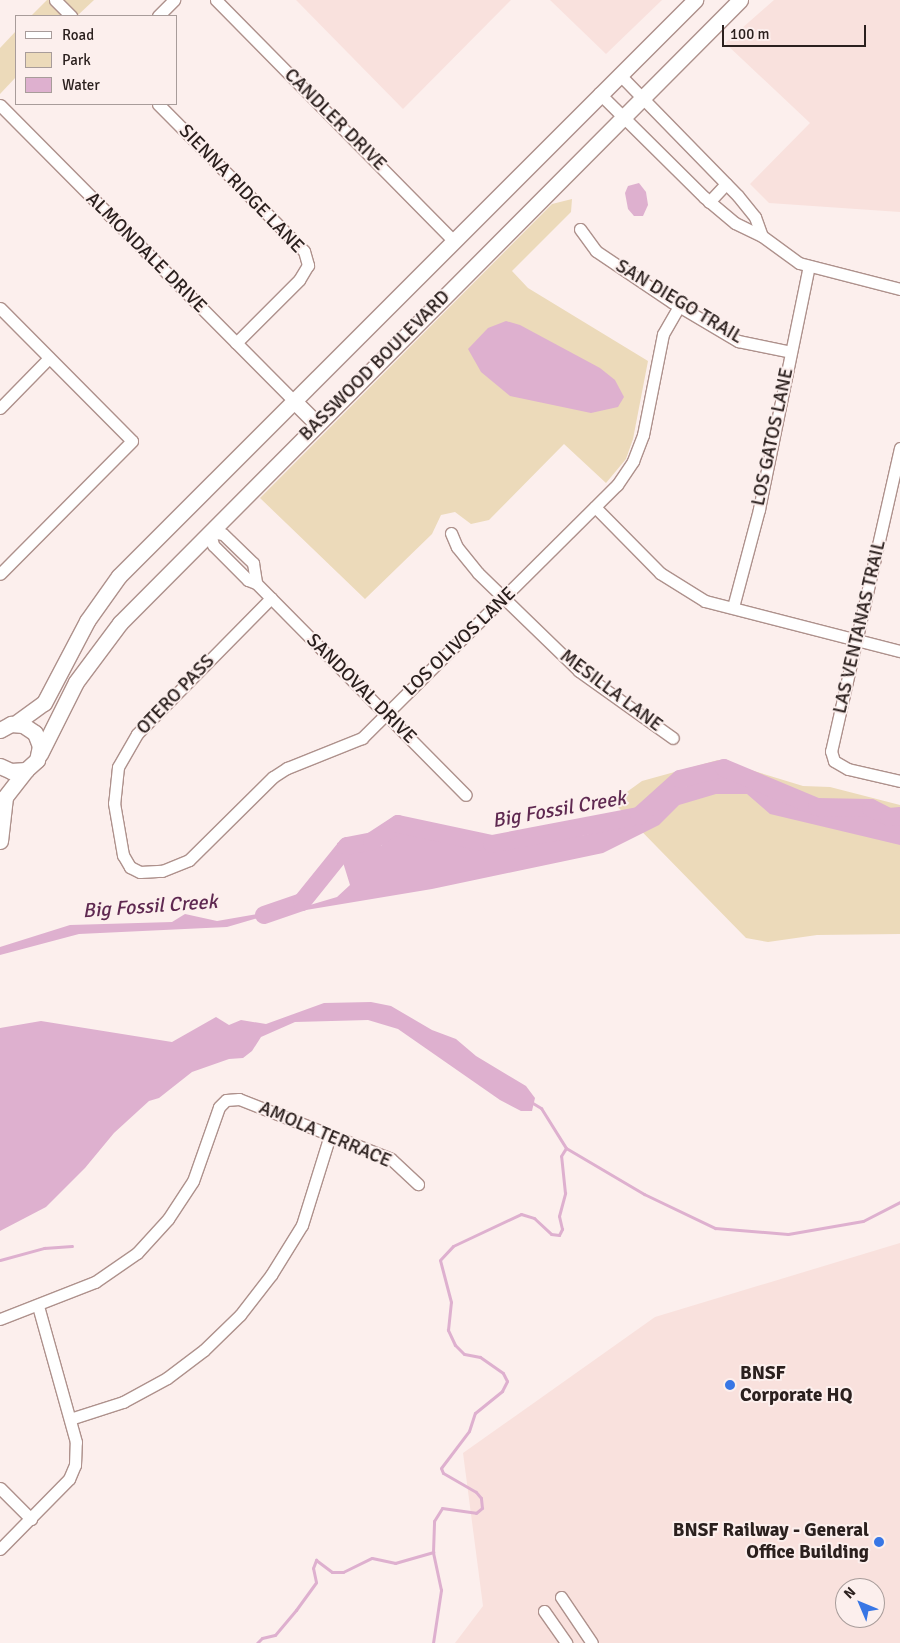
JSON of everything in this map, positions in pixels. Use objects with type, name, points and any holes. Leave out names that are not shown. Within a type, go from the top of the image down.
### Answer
[{"type":"main road","name":"BASSWOOD BOULEVARD","points":[[0,730],[16,724],[44,703],[87,620],[119,576],[599,93],[695,0]]},
{"type":"main road","name":"BASSWOOD BOULEVARD","points":[[26,770],[40,754],[69,694],[98,651],[138,604],[740,0]]},
{"type":"main road","points":[[293,400],[317,424]]},
{"type":"main road","points":[[16,724],[35,733],[40,754]]},
{"type":"main road","points":[[0,766],[11,771],[26,770]]},
{"type":"main road","points":[[0,841],[5,798],[26,770]]},
{"type":"street","points":[[55,0],[70,15]]},
{"type":"street","points":[[159,15],[174,0]]},
{"type":"street","name":"CANDLER DRIVE","points":[[216,0],[454,240]]},
{"type":"street","points":[[619,74],[750,210],[762,236]]},
{"type":"street","points":[[599,93],[709,202],[738,224],[762,236],[780,251],[808,266],[900,289]]},
{"type":"street","name":"ALMONDALE DRIVE","points":[[0,105],[293,400]]},
{"type":"street","name":"SIENNA RIDGE LANE","points":[[159,105],[304,251],[308,265],[299,280],[236,343]]},
{"type":"street","points":[[709,202],[726,184]]},
{"type":"street","points":[[738,224],[750,210]]},
{"type":"street","name":"SAN DIEGO TRAIL","points":[[580,229],[596,251],[679,306],[738,340],[791,352]]},
{"type":"street","name":"LOS GATOS LANE","points":[[733,607],[759,508],[808,266]]},
{"type":"street","name":"LOS OLIVOS LANE","points":[[130,867],[140,872],[162,871],[189,860],[273,777],[362,738],[617,485],[633,462],[643,436],[663,334],[679,306]]},
{"type":"street","points":[[0,308],[132,441],[0,574]]},
{"type":"street","points":[[0,408],[49,358]]},
{"type":"street","name":"LAS VENTANAS TRAIL","points":[[900,448],[858,640],[831,751],[834,761],[848,769],[900,781]]},
{"type":"street","points":[[595,507],[660,573],[705,601],[900,651]]},
{"type":"street","name":"SANDOVAL DRIVE","points":[[256,583],[253,563],[224,534],[210,532],[213,545],[236,568],[256,583],[466,795]]},
{"type":"street","name":"MESILLA LANE","points":[[451,532],[457,547],[478,573],[579,671],[672,738]]},
{"type":"street","points":[[236,568],[247,558]]},
{"type":"street","name":"OTERO PASS","points":[[130,867],[123,855],[114,803],[118,767],[136,734],[271,598]]},
{"type":"street","name":"AMOLA TERRACE","points":[[38,1306],[95,1282],[137,1253],[162,1226],[193,1181],[219,1107],[226,1100],[239,1099],[391,1159],[418,1184]]},
{"type":"street","points":[[70,1419],[123,1402],[167,1378],[204,1350],[240,1316],[271,1275],[302,1225],[330,1135]]},
{"type":"street","points":[[0,1319],[38,1306],[76,1442],[75,1465],[69,1479],[0,1549]]},
{"type":"street","points":[[0,1488],[30,1519]]},
{"type":"street","points":[[561,1598],[592,1643]]},
{"type":"street","points":[[544,1611],[566,1643]]},
{"type":"shaded area","points":[[296,0],[511,0],[403,109]]},
{"type":"shaded area","points":[[550,0],[662,0],[606,54]]},
{"type":"shaded area","points":[[774,0],[900,0],[900,212],[769,203],[750,184],[810,123],[725,43]]},
{"type":"shaded area","name":"BNSF Corporate HQ","points":[[900,1243],[900,1643],[455,1643],[483,1606],[463,1453],[655,1317]]},
{"type":"green space","points":[[47,0],[94,0],[78,15],[32,15]]},
{"type":"green space","points":[[15,32],[15,78],[0,94],[0,48]]},
{"type":"green space","points":[[572,199],[571,212],[512,271],[528,288],[648,361],[633,439],[626,459],[606,483],[564,444],[489,520],[471,524],[455,512],[441,515],[432,534],[365,599],[260,498],[552,204]]},
{"type":"green space","points":[[718,760],[803,786],[830,787],[900,805],[900,934],[817,935],[768,942],[746,938],[613,802],[642,781]]},
{"type":"water","points":[[639,183],[646,192],[648,205],[643,216],[634,216],[628,209],[625,193],[628,186]]},
{"type":"water","points":[[506,321],[520,325],[600,368],[615,380],[624,397],[618,407],[591,413],[510,396],[481,372],[468,349],[488,328]]},
{"type":"water","points":[[723,772],[739,776],[813,810],[848,816],[877,815],[900,824],[900,845],[770,814],[747,794],[716,794],[679,805],[659,825],[603,853],[432,889],[258,918],[227,927],[79,934],[0,955],[0,947],[70,925],[172,922],[185,914],[217,921],[310,905],[337,897],[350,885],[337,843],[349,840],[381,846],[396,828],[409,834],[503,842],[585,835],[648,818],[674,791]]},
{"type":"water","points":[[371,1002],[391,1006],[432,1030],[456,1039],[476,1056],[526,1086],[535,1098],[532,1111],[521,1111],[500,1100],[398,1029],[368,1020],[295,1022],[261,1037],[252,1051],[243,1058],[229,1059],[192,1072],[159,1098],[149,1101],[114,1133],[85,1168],[46,1207],[0,1231],[0,1028],[41,1021],[172,1042],[216,1017],[229,1025],[241,1020],[266,1024],[324,1003]]},
{"type":"waterway","name":"Big Fossil Creek","points":[[264,915],[302,902],[347,846],[372,841],[398,824],[492,844],[639,816],[680,779],[724,768],[817,807],[871,808],[889,817],[900,816]]},
{"type":"waterway","points":[[531,1102],[541,1108],[566,1148],[644,1194],[715,1228],[788,1234],[863,1221],[900,1202]]},
{"type":"waterway","points":[[433,1643],[441,1590],[433,1552],[434,1521],[442,1508],[476,1513],[482,1508],[481,1498],[476,1492],[443,1473],[441,1468],[469,1431],[475,1413],[502,1391],[507,1381],[503,1373],[480,1357],[464,1354],[455,1345],[448,1330],[451,1302],[440,1260],[453,1246],[521,1214],[534,1218],[551,1234],[559,1235],[562,1229],[559,1216],[565,1193],[561,1156],[566,1148]]},
{"type":"waterway","points":[[0,1260],[44,1248],[72,1246]]},
{"type":"waterway","points":[[257,1643],[262,1638],[275,1635],[316,1582],[313,1568],[316,1560],[332,1572],[343,1572],[372,1558],[395,1563],[433,1552]]},
{"type":"place","name":"BNSF Corporate HQ","points":[[730,1385]]},
{"type":"place","name":"BNSF Railway - General Office Building","points":[[879,1542]]}]
